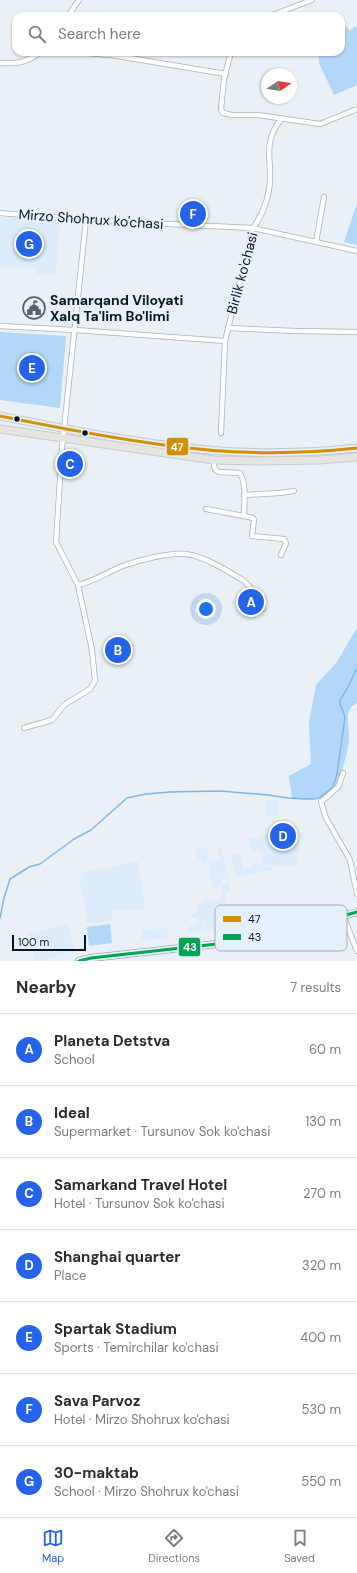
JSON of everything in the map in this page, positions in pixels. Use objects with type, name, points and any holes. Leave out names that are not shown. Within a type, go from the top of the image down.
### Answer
[{"type":"main road","points":[[0,416],[66,425],[164,446],[258,452],[319,452],[357,448]]},
{"type":"main road","points":[[0,429],[64,437],[214,460],[319,460],[357,457]]},
{"type":"main road","points":[[347,915],[357,912]]},
{"type":"main road","points":[[79,961],[99,957],[215,944]]},
{"type":"street","points":[[71,12],[79,0]]},
{"type":"street","points":[[280,12],[312,0]]},
{"type":"street","points":[[0,63],[19,63],[35,56]]},
{"type":"street","points":[[118,56],[226,74]]},
{"type":"street","points":[[230,56],[221,112],[232,115],[258,115],[320,124],[357,109]]},
{"type":"street","name":"Birlik ko'chasi","points":[[221,433],[225,341],[253,228],[260,219],[268,196],[270,182],[269,147],[272,135],[281,119]]},
{"type":"street","points":[[316,242],[324,197]]},
{"type":"street","name":"Mirzo Shohrux ko'chasi","points":[[0,213],[86,220],[253,228],[357,251]]},
{"type":"street","points":[[24,728],[52,720],[64,705],[94,685],[92,650],[78,585],[56,542],[64,437],[86,220]]},
{"type":"street","points":[[0,326],[225,341]]},
{"type":"street","points":[[228,328],[357,333]]},
{"type":"street","points":[[214,460],[214,468],[216,471],[240,473],[242,477],[244,495],[244,516]]},
{"type":"street","points":[[244,495],[280,494],[294,491]]},
{"type":"street","points":[[206,509],[254,519],[253,537],[285,541],[281,555]]},
{"type":"street","points":[[78,585],[94,580],[135,561],[178,553],[186,554],[198,557],[244,581],[250,587],[263,610]]},
{"type":"street","points":[[343,773],[338,787],[321,802],[326,818],[350,860],[357,894]]},
{"type":"street","points":[[347,926],[357,951]]},
{"type":"shaded area","points":[[355,26],[357,28],[357,85],[334,95],[319,63],[318,56],[345,56],[345,27],[350,31]]},
{"type":"shaded area","points":[[357,203],[357,245],[344,242]]},
{"type":"shaded area","points":[[0,217],[60,220],[56,275],[35,274],[35,267],[0,268]]},
{"type":"shaded area","points":[[0,332],[66,336],[60,408],[0,400]]},
{"type":"shaded area","points":[[357,629],[357,703],[352,706],[348,714],[349,743],[337,787],[322,798],[303,800],[292,798],[289,776],[311,764],[309,722],[316,685],[337,662]]},
{"type":"shaded area","points":[[266,800],[279,801],[278,816],[265,815]]},
{"type":"shaded area","points":[[281,829],[288,831],[290,844],[299,848],[296,865],[263,865],[260,849],[252,851],[248,840],[257,837],[260,847],[258,838]]},
{"type":"shaded area","points":[[207,847],[209,858],[206,858],[207,863],[202,864],[202,858],[198,859],[195,850]]},
{"type":"shaded area","points":[[221,848],[230,882],[226,882],[226,878],[220,879],[222,884],[229,883],[231,892],[222,892],[222,886],[213,889],[208,860],[220,860],[217,849]]},
{"type":"shaded area","points":[[240,853],[243,869],[254,866],[253,864],[262,862],[263,866],[271,866],[271,871],[263,871],[236,877],[231,856]]},
{"type":"shaded area","points":[[138,861],[145,906],[141,910],[112,911],[112,921],[88,924],[80,883],[81,873]]},
{"type":"shaded area","points":[[220,893],[225,893],[225,904],[215,905],[215,929],[205,930],[205,924],[203,924],[203,931],[188,934],[189,926],[194,926],[194,924],[198,923],[197,918],[191,917],[192,913],[196,913],[198,910],[197,903],[203,902],[203,900],[220,899]]},
{"type":"shaded area","points":[[67,924],[75,949],[42,961],[36,961],[27,934]]},
{"type":"shaded area","points":[[110,924],[112,943],[89,946],[87,927]]},
{"type":"shaded area","points":[[168,928],[169,938],[142,940],[142,930]]},
{"type":"waterway","points":[[0,918],[10,879],[29,867],[40,864],[74,839],[91,830],[127,798],[146,794],[170,792],[220,791],[288,798],[319,798],[333,787],[337,774],[345,717],[340,700],[357,668]]},
{"type":"transit line","name":"47","points":[[0,416],[123,439],[188,448],[236,452],[309,452],[357,448]]},
{"type":"transit line","name":"43","points":[[347,915],[357,912]]},
{"type":"transit line","name":"43","points":[[79,961],[91,958],[215,944]]},
{"type":"place","name":"Sava Parvoz","points":[[193,214]]},
{"type":"place","name":"30-maktab","points":[[29,244]]},
{"type":"place","name":"Samarqand Viloyati Xalq Ta'lim Bo'limi","points":[[34,308]]},
{"type":"place","name":"Spartak Stadium","points":[[32,368]]},
{"type":"place","name":"Samarkand Travel Hotel","points":[[70,464]]},
{"type":"place","name":"Planeta Detstva","points":[[251,602]]},
{"type":"place","name":"Ideal","points":[[118,650]]},
{"type":"place","name":"Shanghai quarter","points":[[283,836]]}]
